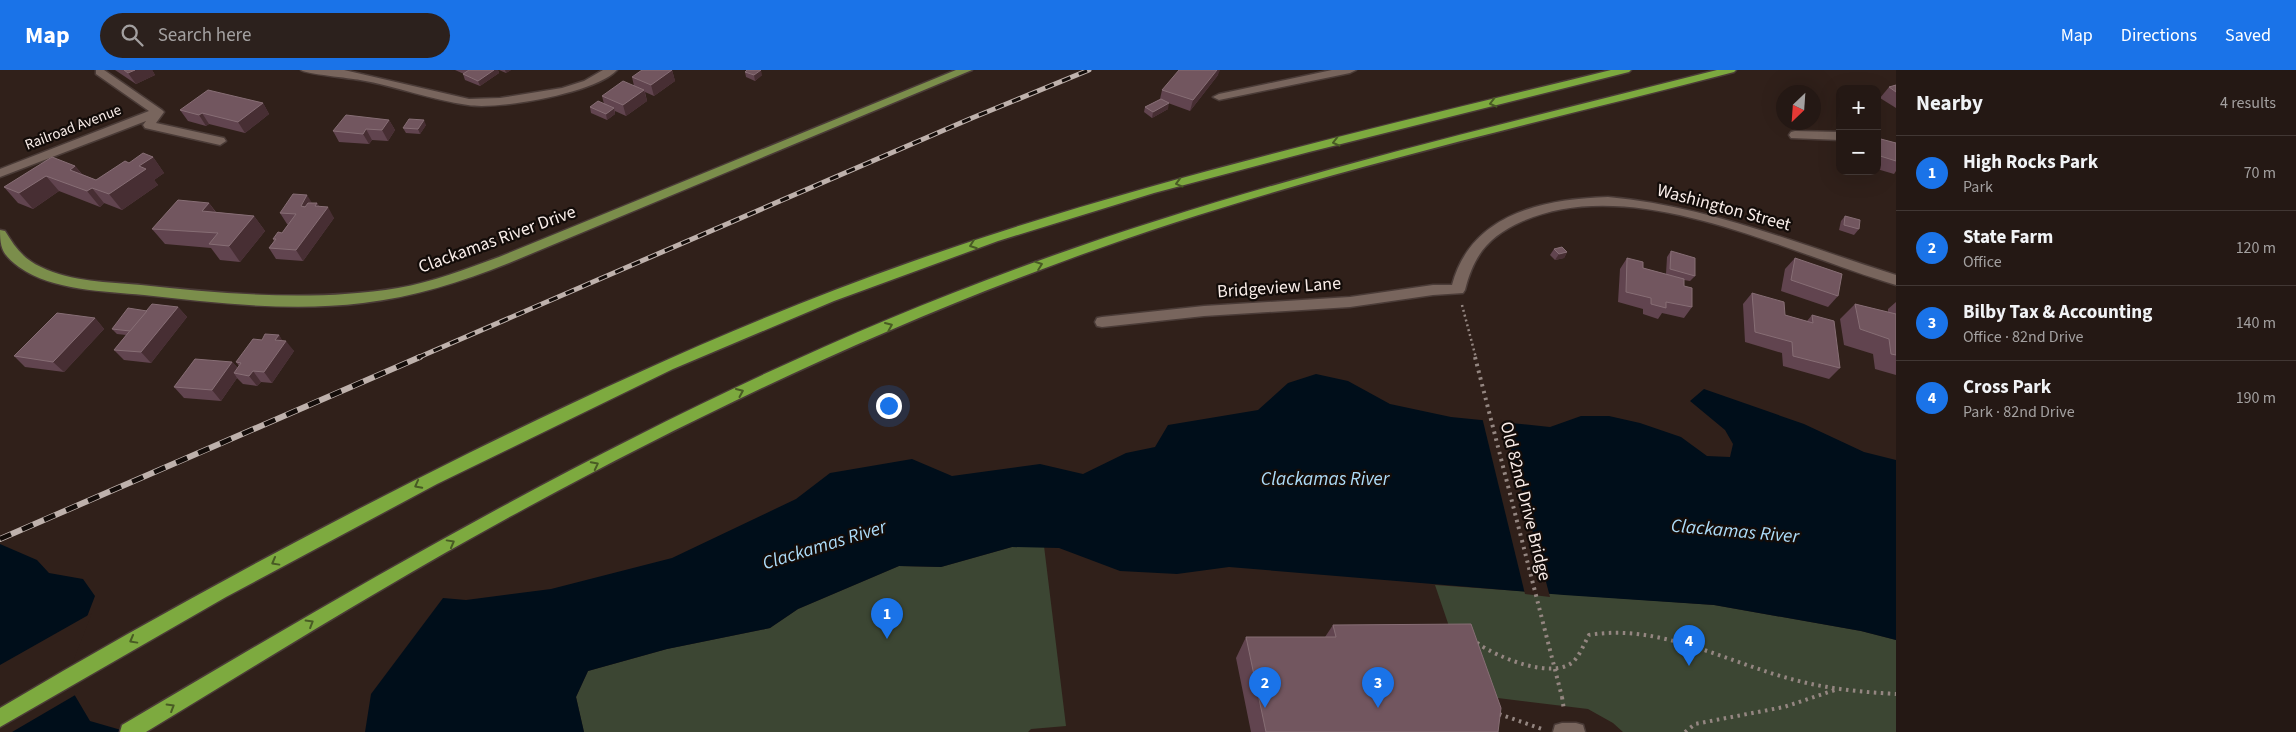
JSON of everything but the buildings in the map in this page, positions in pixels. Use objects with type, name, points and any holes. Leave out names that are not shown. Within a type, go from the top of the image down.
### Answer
[{"type":"highway","points":[[1541,91],[1598,70]]},
{"type":"highway","points":[[0,718],[101,657],[462,463],[635,380],[777,319],[892,274],[992,239],[1116,200],[1249,164],[1625,70]]},
{"type":"highway","points":[[129,732],[356,595],[552,488],[729,397],[849,343],[1041,264],[1221,204],[1380,160],[1730,70]]},
{"type":"main road","name":"Clackamas River Drive","points":[[0,234],[11,252],[35,271],[66,281],[90,285],[257,299],[347,299],[401,292],[459,276],[504,260],[966,70]]},
{"type":"street","points":[[307,70],[331,71],[374,79],[470,102],[520,99],[564,91],[588,83],[611,70]]},
{"type":"street","points":[[1219,98],[1281,83],[1350,70]]},
{"type":"street","points":[[100,72],[158,112],[149,125],[220,141]]},
{"type":"street","name":"Railroad Avenue","points":[[0,172],[158,112]]},
{"type":"street","points":[[1795,135],[1836,136]]},
{"type":"street","name":"Washington Street","points":[[1458,290],[1462,273],[1471,253],[1490,233],[1501,226],[1524,214],[1557,205],[1600,202],[1643,204],[1702,216],[1896,280]]},
{"type":"street","name":"Bridgeview Lane","points":[[1102,322],[1204,311],[1350,302],[1433,290],[1458,290]]},
{"type":"street","points":[[1562,732],[1576,732]]},
{"type":"path","name":"Old 82nd Drive Bridge","points":[[1462,305],[1564,703]]},
{"type":"path","points":[[1475,642],[1506,658],[1552,668],[1570,664],[1577,657],[1589,635],[1602,631],[1622,631],[1679,644],[1786,677],[1836,690],[1896,694]]},
{"type":"path","points":[[1685,732],[1695,724],[1817,698],[1836,690]]},
{"type":"path","points":[[1496,713],[1549,732]]},
{"type":"green space","points":[[1044,546],[1066,726],[1031,729],[1028,732],[584,732],[576,697],[588,671],[667,649],[770,628],[798,609],[899,566],[941,567],[1012,547]]},
{"type":"green space","points":[[1435,585],[1714,605],[1861,631],[1896,640],[1896,732],[1623,732],[1613,723],[1588,709],[1498,698],[1491,692],[1453,638]]},
{"type":"water","name":"Clackamas River","points":[[1316,374],[1348,381],[1390,404],[1451,417],[1550,427],[1581,416],[1609,416],[1640,423],[1681,437],[1707,456],[1730,457],[1733,444],[1725,430],[1690,401],[1704,389],[1804,424],[1864,452],[1896,460],[1896,640],[1861,631],[1714,605],[1564,595],[1229,567],[1177,574],[1120,571],[1059,548],[1012,547],[941,567],[899,566],[798,609],[770,628],[667,649],[588,671],[576,697],[584,732],[365,732],[371,694],[443,598],[466,600],[551,589],[672,558],[796,499],[830,473],[912,459],[952,476],[1040,464],[1083,474],[1126,453],[1155,447],[1168,425],[1258,410],[1288,383]]},
{"type":"water","points":[[0,544],[37,560],[49,573],[83,579],[95,596],[64,677],[90,721],[128,732],[0,732]]},
{"type":"pier","points":[[1482,417],[1503,420],[1550,597],[1525,594]]},
{"type":"pier","points":[[92,613],[67,677],[77,694],[12,732],[0,732],[0,665]]},
{"type":"railway","points":[[417,358],[972,118],[1089,70]]},
{"type":"railway","points":[[0,539],[420,357]]},
{"type":"place","name":"High Rocks Park","points":[[887,639]]},
{"type":"place","name":"Cross Park","points":[[1689,666]]},
{"type":"place","name":"State Farm","points":[[1265,708]]},
{"type":"place","name":"Bilby Tax & Accounting","points":[[1378,708]]}]
